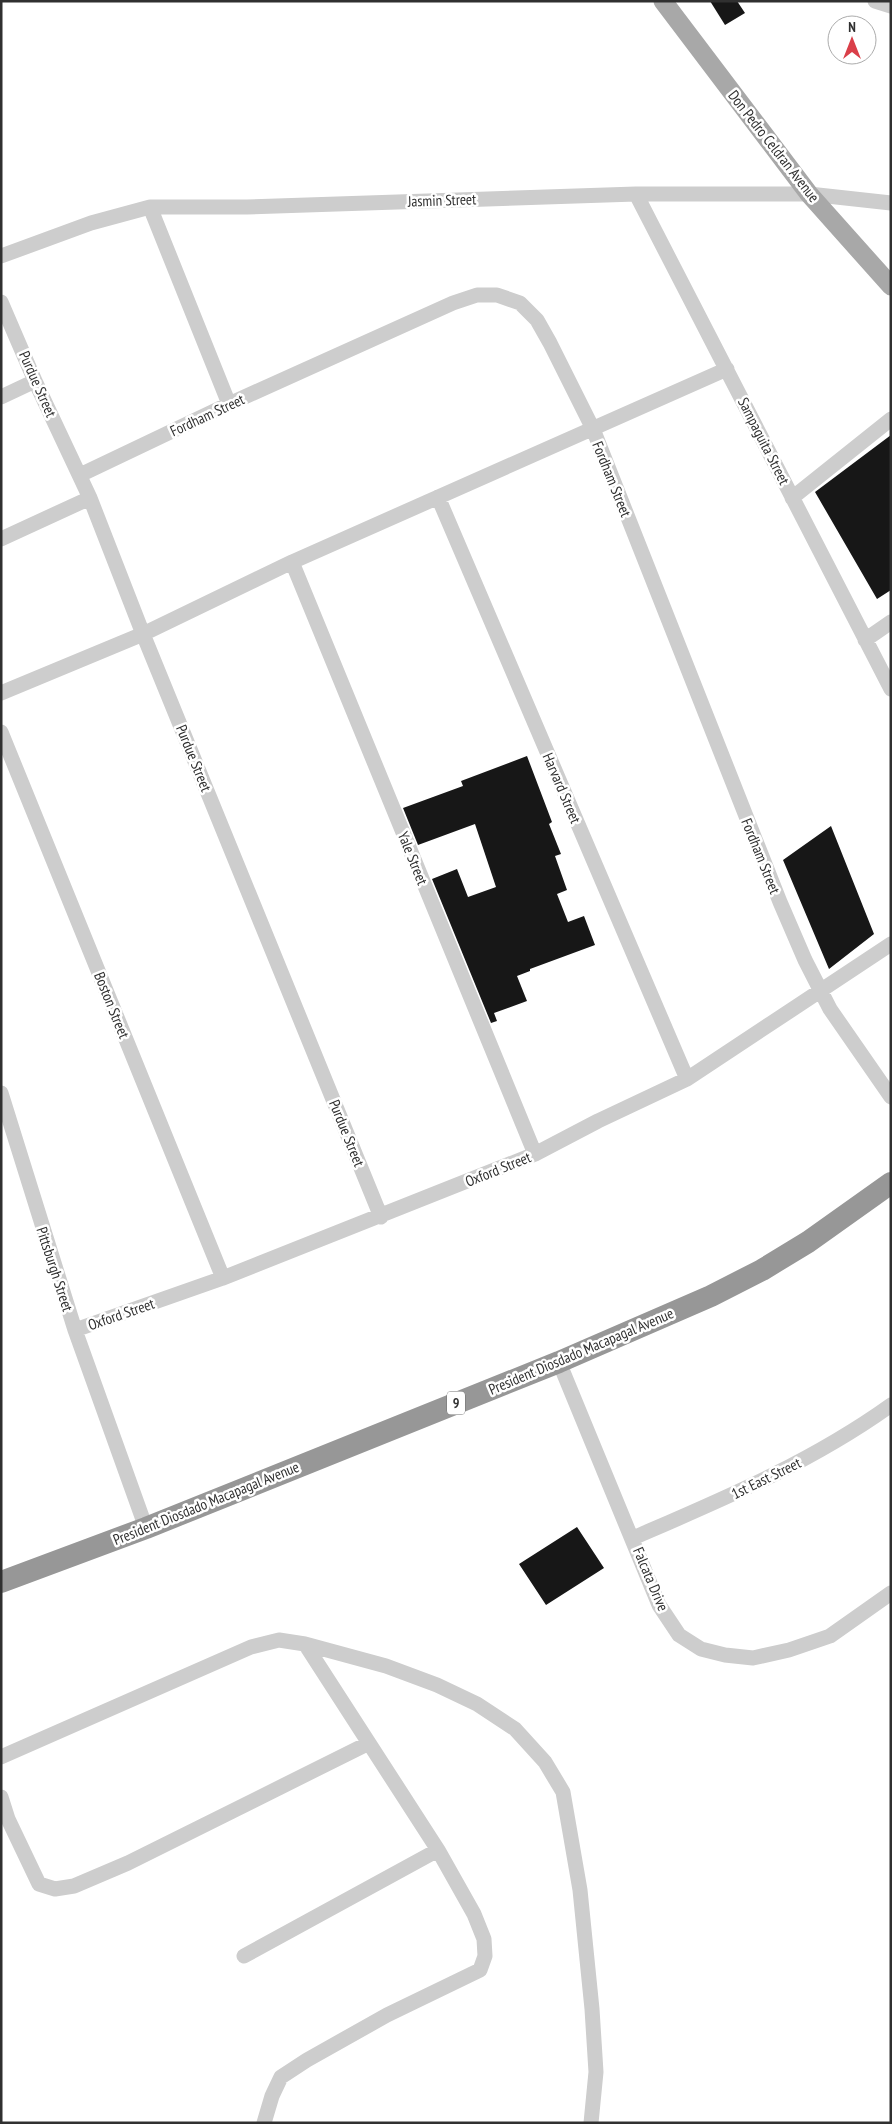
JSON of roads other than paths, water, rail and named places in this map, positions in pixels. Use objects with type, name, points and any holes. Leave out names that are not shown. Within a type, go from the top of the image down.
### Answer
[{"type":"highway","name":"President Diosdado Macapagal Avenue","points":[[1,1582],[146,1528],[559,1362],[711,1296],[762,1270],[808,1242],[891,1183]]},
{"type":"main road","name":"Don Pedro Celdran Avenue","points":[[664,1],[809,194],[891,286]]},
{"type":"street","points":[[875,1],[891,6]]},
{"type":"street","name":"Jasmin Street","points":[[1,256],[91,223],[150,207],[246,207],[636,194],[809,194],[891,203]]},
{"type":"street","name":"Sampaguita Street","points":[[636,194],[864,640],[891,688]]},
{"type":"street","points":[[150,207],[229,404]]},
{"type":"street","name":"Fordham Street","points":[[80,475],[229,404],[453,303],[477,296],[497,296],[520,303],[537,320],[593,429],[780,902],[805,960],[830,1009],[891,1097]]},
{"type":"street","name":"Purdue Street","points":[[1,302],[35,381],[90,498],[143,634],[381,1217]]},
{"type":"street","points":[[1,693],[143,634],[292,562],[727,369]]},
{"type":"street","points":[[1,397],[35,381]]},
{"type":"street","points":[[792,498],[891,419]]},
{"type":"street","name":"Harvard Street","points":[[438,497],[687,1079]]},
{"type":"street","points":[[1,539],[90,498]]},
{"type":"street","name":"Yale Street","points":[[292,562],[535,1154]]},
{"type":"street","points":[[864,640],[891,622]]},
{"type":"street","name":"Boston Street","points":[[1,732],[224,1278]]},
{"type":"street","name":"Oxford Street","points":[[75,1330],[224,1278],[535,1154],[598,1121],[687,1079],[891,944]]},
{"type":"street","name":"Pittsburgh Street","points":[[1,1093],[75,1330],[146,1528]]},
{"type":"street","name":"Falcata Drive","points":[[559,1362],[659,1605],[679,1635],[701,1649],[725,1655],[753,1658],[789,1650],[830,1636],[891,1593]]},
{"type":"street","name":"1st East Street","points":[[633,1538],[753,1486],[792,1466],[834,1443],[891,1405]]},
{"type":"street","points":[[1,1757],[251,1647],[279,1640],[305,1644],[386,1666],[437,1685],[477,1704],[515,1729],[545,1762],[563,1792],[580,1890],[592,2009],[596,2072],[591,2123]]},
{"type":"street","points":[[264,2123],[272,2096],[282,2077],[307,2060],[387,2015],[480,1970],[485,1956],[484,1939],[474,1914],[438,1850],[305,1644]]},
{"type":"street","points":[[1,1797],[5,1820],[39,1884],[55,1890],[74,1886],[128,1863],[369,1743]]},
{"type":"street","points":[[244,1956],[438,1850]]}]
